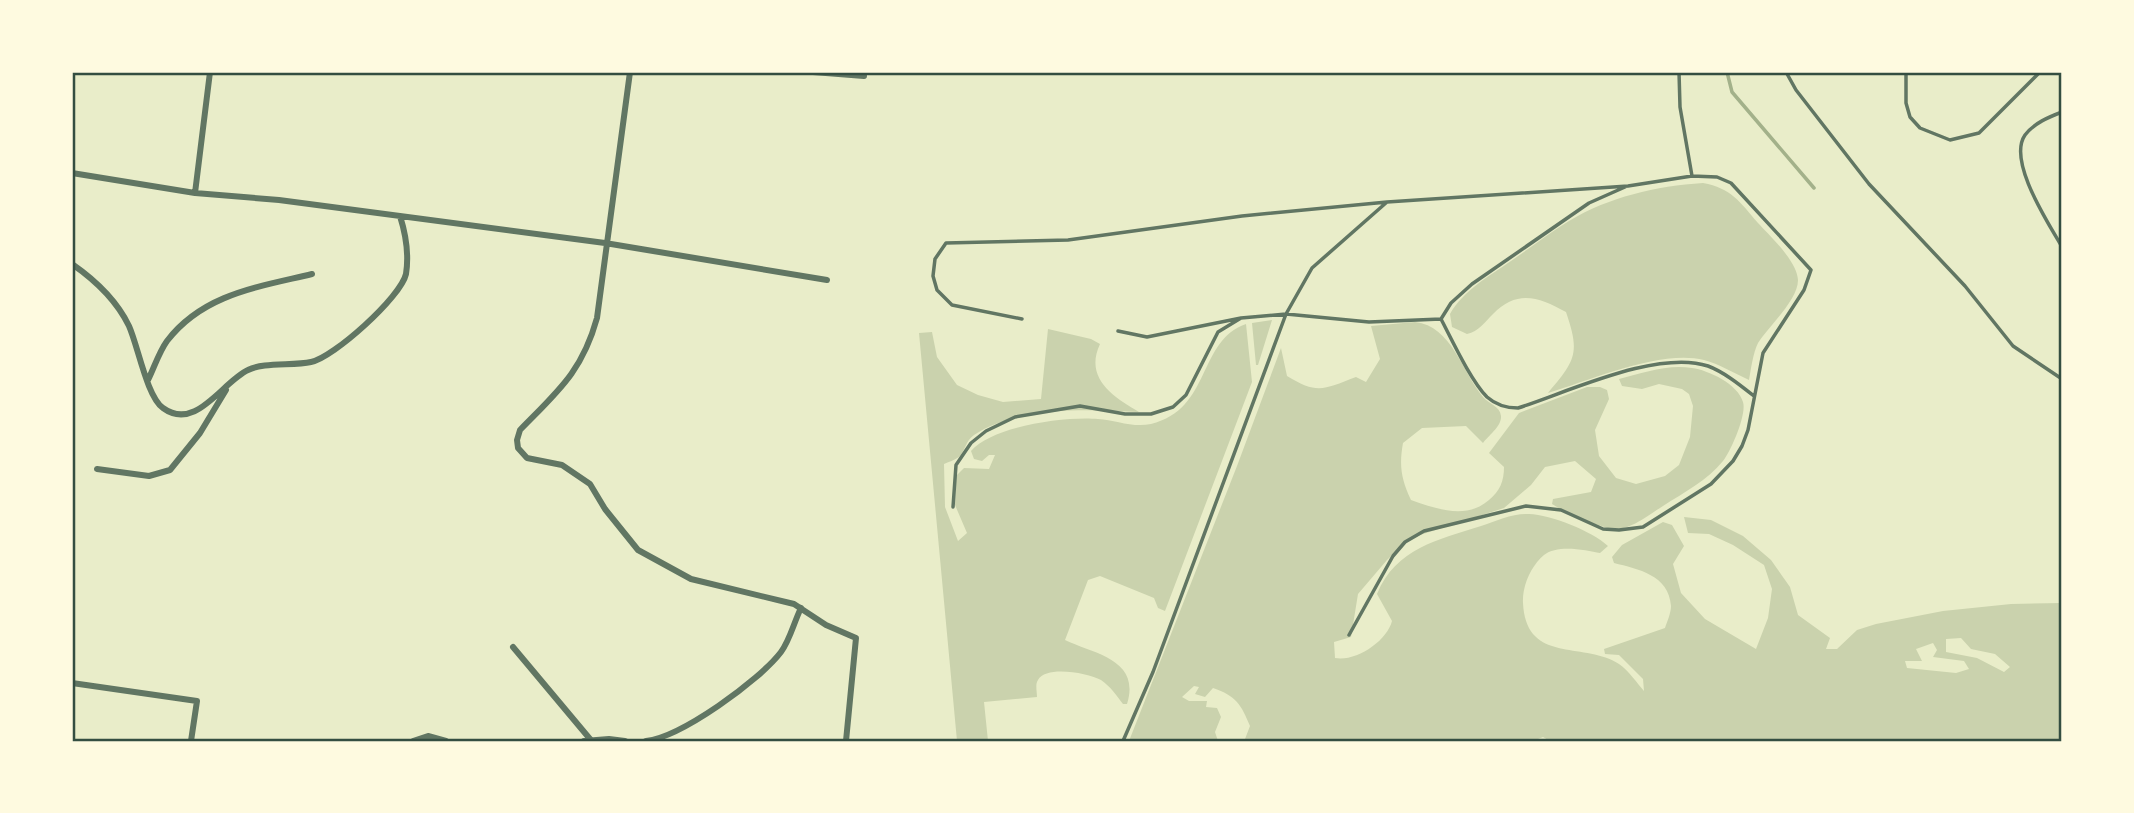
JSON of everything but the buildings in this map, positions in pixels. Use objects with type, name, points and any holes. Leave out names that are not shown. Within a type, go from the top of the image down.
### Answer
[{"type":"street","points":[[195,193],[210,72]]},
{"type":"street","points":[[630,72],[597,318],[589,347],[567,382],[520,430],[518,448],[527,458],[562,465],[590,484],[605,509],[638,550],[691,579],[794,604],[826,625],[856,638],[846,741]]},
{"type":"street","points":[[813,72],[864,76]]},
{"type":"street","points":[[72,173],[195,193],[279,200],[605,243],[827,280]]},
{"type":"street","points":[[72,264],[95,280],[116,305],[128,325],[152,395],[163,408],[179,415],[194,413],[249,369],[311,362],[327,357],[351,338],[400,289],[405,275],[406,237],[400,216]]},
{"type":"street","points":[[148,381],[165,343],[185,321],[207,304],[234,293],[312,274]]},
{"type":"street","points":[[97,469],[149,475],[170,470],[200,433],[231,382]]},
{"type":"street","points":[[646,741],[659,740],[683,728],[758,678],[782,651],[801,608]]},
{"type":"street","points":[[513,647],[587,740],[609,738],[625,741]]},
{"type":"street","points":[[72,683],[197,701],[191,741]]},
{"type":"street","points":[[413,741],[428,736],[446,741]]},
{"type":"lane","points":[[1679,72],[1680,107],[1692,176]]},
{"type":"lane","points":[[1786,72],[1796,90],[1869,184],[1965,286],[2013,346],[2062,379]]},
{"type":"lane","points":[[1906,72],[1906,103],[1910,117],[1920,128],[1950,140],[1979,132],[2040,72]]},
{"type":"lane","points":[[2062,112],[2036,124],[2023,137],[2021,157],[2028,184],[2062,247]]},
{"type":"lane","points":[[1023,319],[952,305],[937,290],[933,276],[935,259],[946,243],[1069,240],[1242,215],[1387,202],[1628,186],[1692,176],[1717,177],[1731,183],[1811,271],[1804,290],[1763,353],[1748,430],[1733,461],[1711,484],[1643,527],[1603,529],[1560,510],[1525,506],[1423,531],[1405,542],[1393,556],[1349,635]]},
{"type":"lane","points":[[1441,319],[1451,303],[1472,284],[1589,202],[1628,186]]},
{"type":"lane","points":[[1123,741],[1153,672],[1286,314],[1312,268],[1387,202]]},
{"type":"lane","points":[[1118,331],[1147,337],[1241,318],[1286,314],[1369,322],[1441,319]]},
{"type":"lane","points":[[953,507],[956,464],[971,443],[986,431],[1015,417],[1080,406],[1125,414],[1152,414],[1173,407],[1186,395],[1218,332],[1241,318]]},
{"type":"lane","points":[[1441,319],[1488,398],[1507,408],[1518,408],[1632,370],[1673,361],[1708,366],[1754,396]]},
{"type":"green space","points":[[1703,183],[1721,188],[1740,202],[1782,249],[1793,265],[1798,280],[1793,296],[1758,343],[1749,380],[1704,360],[1668,359],[1647,362],[1548,393],[1565,372],[1573,355],[1573,337],[1566,312],[1547,302],[1520,298],[1502,306],[1471,333],[1467,334],[1452,327],[1450,314],[1469,291],[1569,221],[1600,205],[1633,194]]},
{"type":"green space","points":[[1272,320],[1258,365],[1256,365],[1252,323]]},
{"type":"green space","points":[[1415,322],[1428,325],[1447,341],[1483,397],[1500,413],[1501,420],[1483,443],[1466,426],[1422,428],[1403,443],[1402,472],[1411,500],[1441,509],[1471,510],[1489,500],[1499,489],[1504,467],[1489,453],[1519,413],[1587,387],[1607,390],[1609,399],[1595,430],[1599,456],[1616,478],[1636,484],[1665,476],[1679,465],[1690,437],[1693,406],[1689,394],[1682,389],[1659,384],[1642,389],[1622,386],[1619,379],[1664,368],[1699,369],[1735,389],[1744,408],[1734,441],[1717,468],[1695,486],[1628,527],[1616,529],[1602,526],[1552,504],[1553,499],[1591,492],[1596,479],[1575,461],[1545,467],[1531,485],[1504,508],[1420,535],[1405,543],[1358,594],[1351,637],[1334,642],[1335,658],[1352,657],[1361,653],[1384,636],[1392,621],[1377,594],[1385,578],[1407,556],[1449,536],[1511,516],[1529,514],[1571,525],[1608,546],[1600,553],[1556,550],[1539,560],[1528,577],[1523,597],[1527,622],[1534,635],[1559,648],[1605,657],[1619,664],[1644,691],[1643,679],[1619,655],[1605,654],[1604,649],[1665,628],[1671,609],[1669,595],[1665,587],[1651,575],[1614,563],[1612,557],[1622,545],[1663,522],[1672,525],[1684,546],[1673,564],[1681,593],[1705,619],[1756,649],[1768,618],[1772,589],[1764,565],[1733,545],[1709,534],[1688,533],[1684,517],[1711,520],[1743,536],[1771,560],[1790,587],[1798,615],[1830,638],[1826,649],[1837,649],[1857,630],[1876,624],[1943,611],[2011,604],[2062,603],[2062,741],[1550,741],[1543,737],[1533,741],[1254,741],[1245,739],[1250,726],[1240,706],[1232,698],[1213,688],[1205,697],[1195,694],[1199,687],[1194,686],[1182,697],[1189,701],[1207,701],[1206,707],[1217,708],[1221,717],[1215,732],[1218,741],[1129,741],[1281,348],[1287,376],[1306,386],[1328,387],[1356,377],[1366,382],[1380,359],[1371,326]],"holes":[[[1961,638],[1971,649],[1995,654],[2010,667],[2004,672],[1977,658],[1946,652],[1946,639]],[[1933,643],[1937,650],[1933,657],[1964,661],[1969,669],[1956,673],[1907,668],[1905,661],[1922,661],[1916,649]]]},
{"type":"green space","points":[[1246,324],[1252,382],[1165,611],[1158,608],[1154,598],[1100,576],[1088,580],[1065,640],[1112,660],[1121,668],[1130,689],[1127,704],[1123,704],[1107,685],[1095,677],[1068,672],[1049,673],[1042,675],[1037,682],[1037,697],[984,702],[988,741],[957,741],[919,333],[932,332],[937,357],[957,385],[978,395],[1003,402],[1041,399],[1048,329],[1091,339],[1100,344],[1096,356],[1098,377],[1111,393],[1139,412],[1076,410],[1032,414],[1011,419],[974,435],[959,457],[944,464],[945,507],[958,541],[967,533],[955,505],[956,476],[964,468],[989,469],[995,455],[989,455],[982,461],[974,459],[971,451],[981,442],[1012,429],[1049,421],[1084,418],[1144,425],[1171,416],[1185,404],[1195,390],[1219,345],[1230,333]]},
{"type":"waterway","points":[[1727,72],[1732,92],[1814,188]]}]
